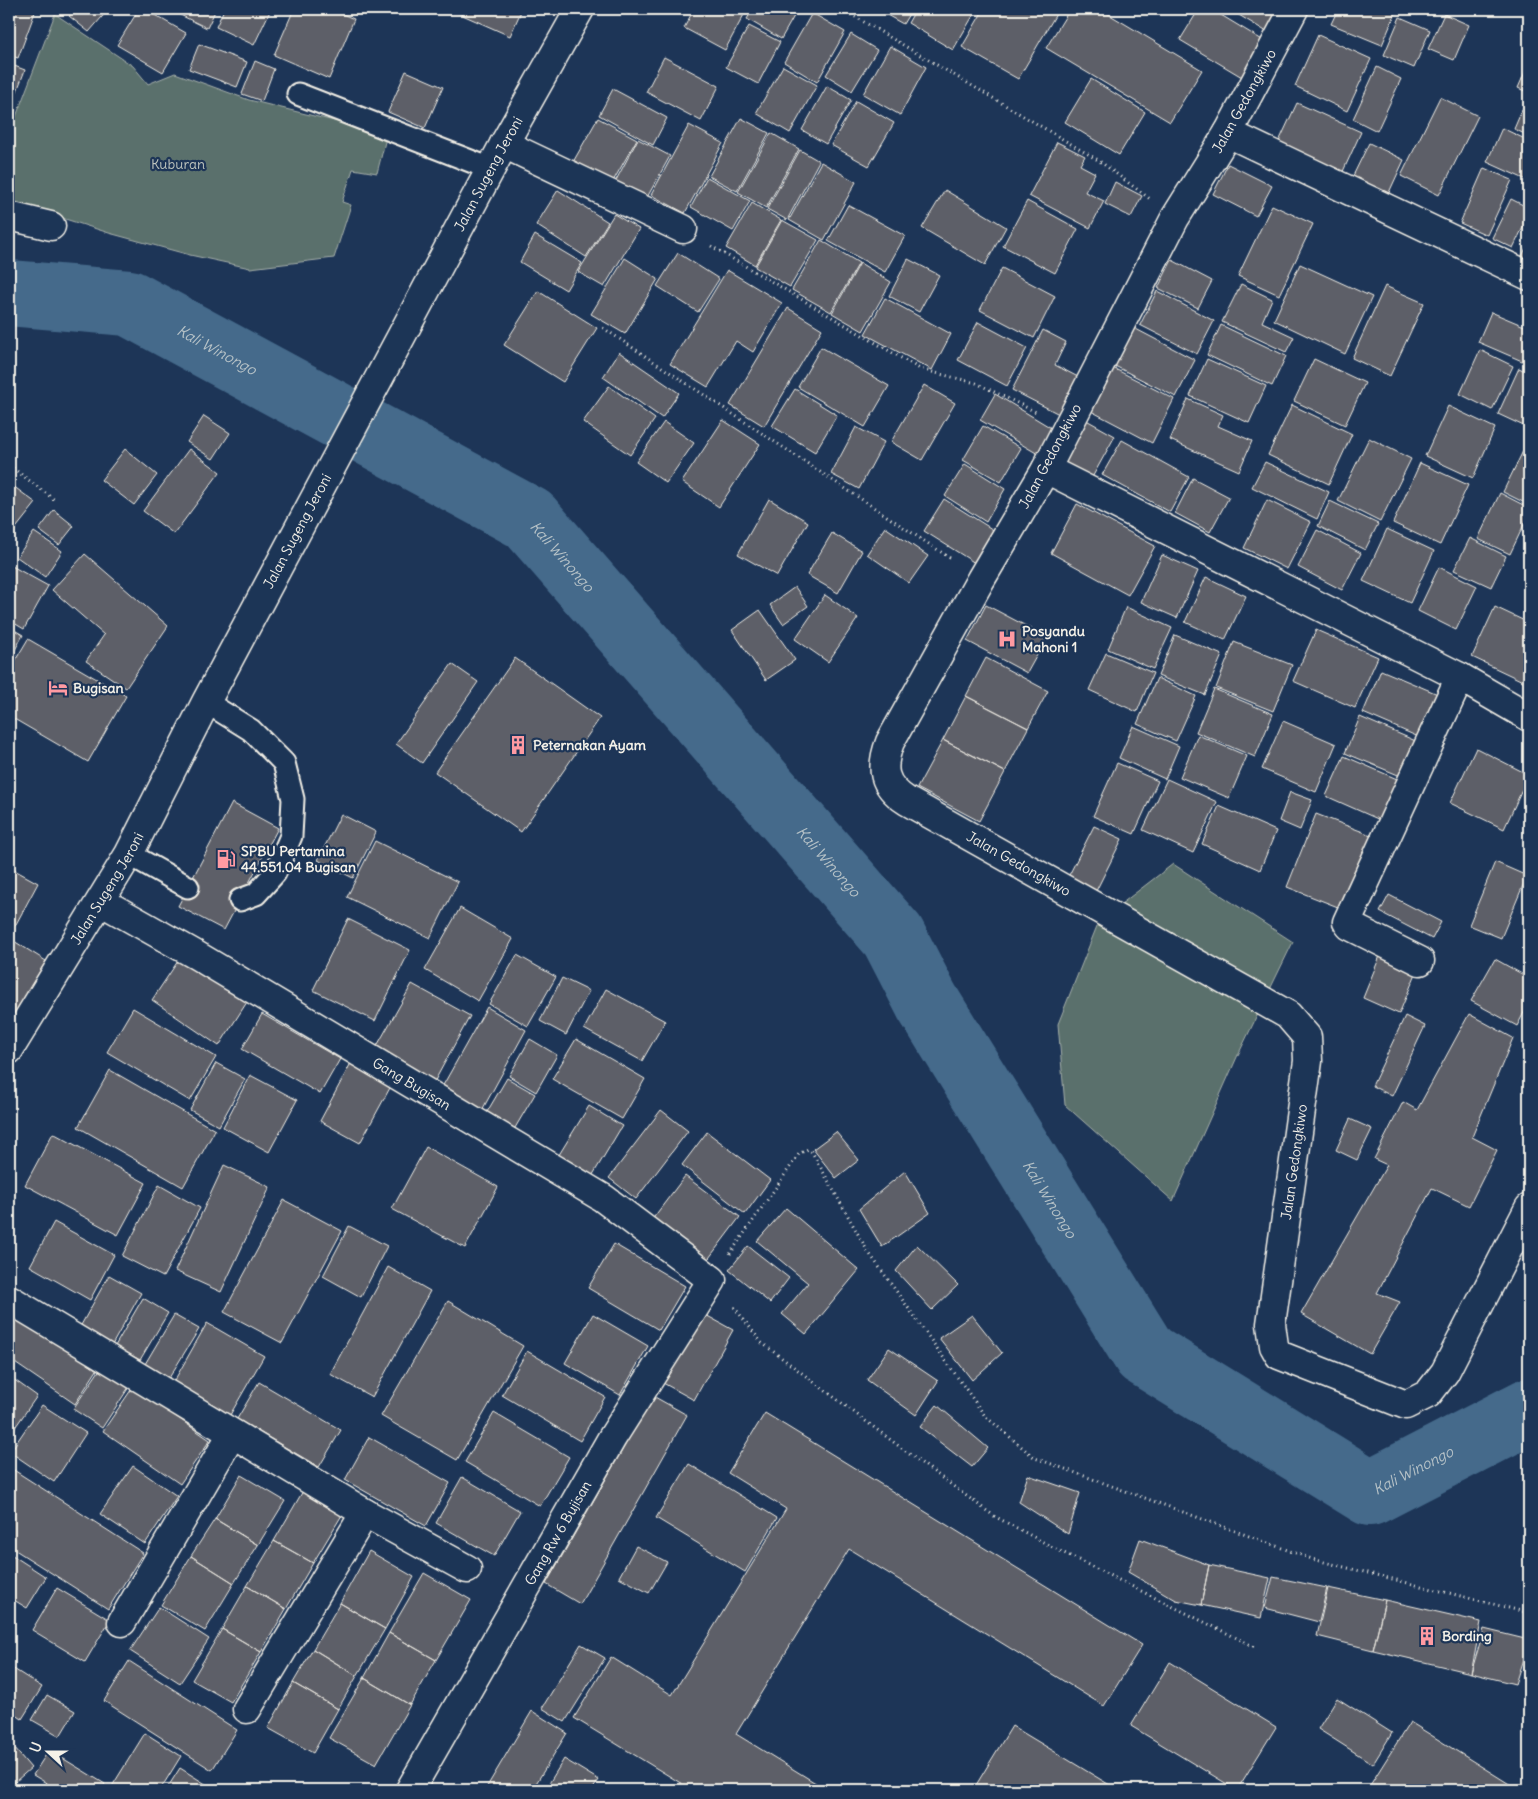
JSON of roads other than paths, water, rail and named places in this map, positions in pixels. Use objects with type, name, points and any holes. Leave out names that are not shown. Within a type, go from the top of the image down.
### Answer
[{"type":"street","name":"Jalan Sugeng Jeroni","points":[[9,1050],[102,902],[129,854],[206,702],[445,258],[504,144],[580,9]]},
{"type":"street","name":"Jalan Gedongkiwo","points":[[1294,9],[1228,133],[1175,218],[1046,469],[981,578],[890,742],[883,760],[885,775],[893,792],[906,801],[1288,1015],[1307,1037],[1308,1061],[1271,1324],[1274,1346],[1279,1355],[1406,1405],[1428,1394],[1445,1372],[1529,1208]]},
{"type":"street","points":[[1228,133],[1529,276]]},
{"type":"street","points":[[504,144],[683,229]]},
{"type":"street","points":[[9,216],[51,226]]},
{"type":"street","points":[[1046,469],[1460,677],[1529,716]]},
{"type":"street","points":[[1420,961],[1350,926],[1347,922],[1460,677]]},
{"type":"street","name":"Gang Bugisan","points":[[102,902],[205,960],[603,1198],[712,1280]]},
{"type":"street","name":"Gang Rw 6 Bujisan","points":[[410,1790],[612,1438],[712,1280]]},
{"type":"street","points":[[9,1299],[365,1513],[467,1569]]},
{"type":"street","points":[[122,1622],[232,1434]]},
{"type":"street","points":[[247,1709],[365,1513]]},
{"type":"lane","points":[[298,94],[491,169]]},
{"type":"lane","points":[[206,702],[251,730],[284,763],[293,799],[291,836],[275,873],[256,894],[240,900]]},
{"type":"lane","points":[[129,854],[188,887]]},
{"type":"waterway","name":"Kali Winongo","points":[[9,293],[129,303],[529,519],[893,936],[927,1002],[1145,1354],[1370,1493],[1529,1411]]},
{"type":"place","name":"Posyandu Mahoni 1","points":[[1007,639]]},
{"type":"place","name":"Bugisan","points":[[58,688]]},
{"type":"place","name":"Peternakan Ayam","points":[[518,745]]},
{"type":"place","name":"SPBU Pertamina 44.551.04 Bugisan","points":[[226,859]]},
{"type":"place","name":"Bording","points":[[1427,1636]]},
{"type":"park label","name":"Kuburan","points":[[178,164]]}]
